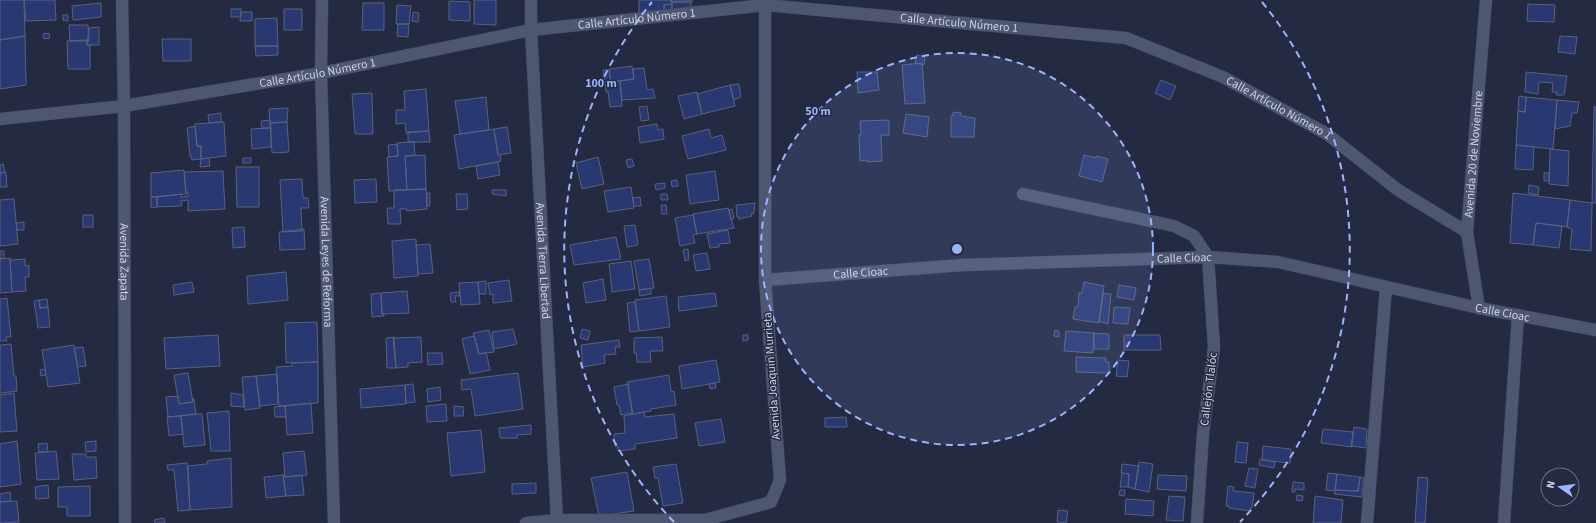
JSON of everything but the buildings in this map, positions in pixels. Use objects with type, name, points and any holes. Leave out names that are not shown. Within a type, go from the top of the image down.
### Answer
[{"type":"street","name":"Avenida Zapata","points":[[122,0],[124,106],[125,523]]},
{"type":"street","name":"Avenida Leyes de Reforma","points":[[322,0],[321,73],[334,523]]},
{"type":"street","name":"Avenida Tierra Libertad","points":[[531,0],[531,30],[557,520]]},
{"type":"street","name":"Avenida 20 de Noviembre","points":[[1479,308],[1466,232],[1486,0]]},
{"type":"street","name":"Calle Artículo Número 1","points":[[0,119],[124,106],[321,73],[531,30],[765,2],[1126,38],[1222,77],[1327,134],[1398,190],[1466,232]]},
{"type":"street","name":"Avenida Joaquín Murrieta","points":[[526,523],[557,520],[706,522],[771,502],[780,480],[765,280],[765,2]]},
{"type":"street","points":[[1023,194],[1174,226],[1194,236],[1208,257]]},
{"type":"street","name":"Calle Cioac","points":[[765,280],[963,265],[1208,257],[1278,262],[1479,308],[1596,330]]},
{"type":"street","name":"Callejón Tlalóc","points":[[1197,522],[1203,434],[1214,347],[1208,257]]},
{"type":"street","points":[[1367,523],[1386,287]]},
{"type":"street","points":[[1504,523],[1518,315]]}]
